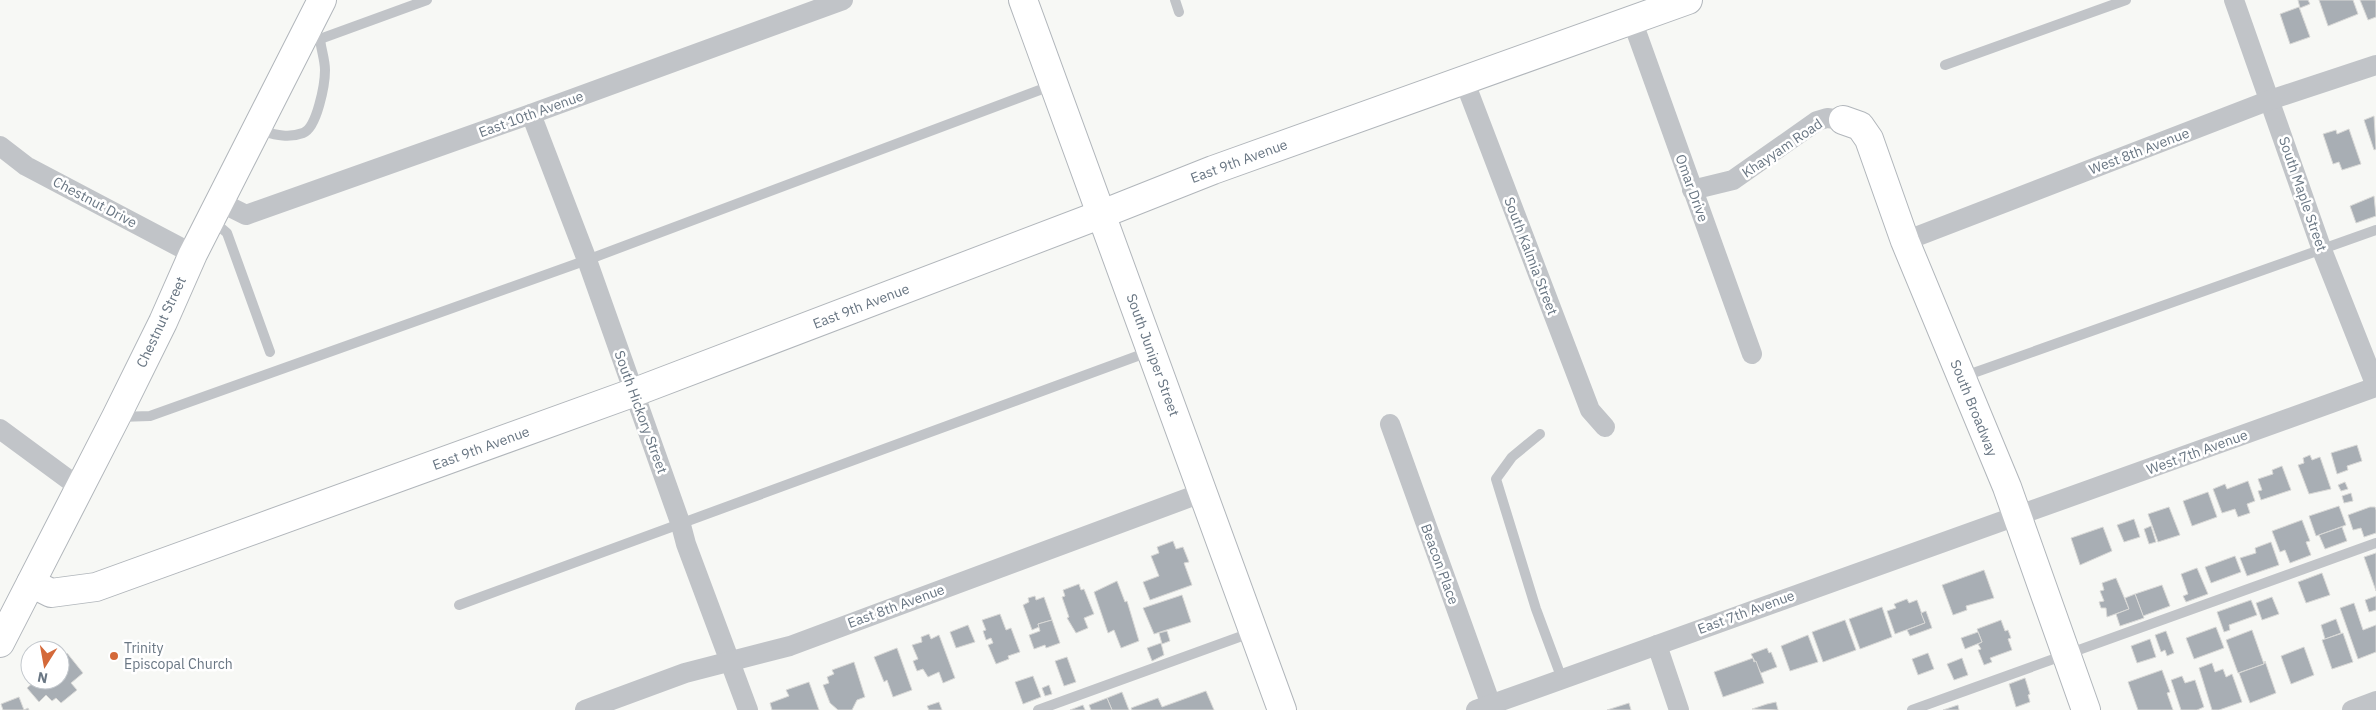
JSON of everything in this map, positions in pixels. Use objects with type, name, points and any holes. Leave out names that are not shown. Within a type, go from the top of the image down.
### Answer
[{"type":"street","name":"East 10th Avenue","points":[[215,210],[246,215],[532,114],[843,0]]},
{"type":"street","name":"South Juniper Street","points":[[1023,0],[1282,710]]},
{"type":"street","name":"East 9th Avenue","points":[[31,583],[51,594],[96,587],[635,392],[1213,170],[1688,0]]},
{"type":"street","name":"South Maple Street","points":[[2234,0],[2322,250],[2376,386]]},
{"type":"street","name":"Chestnut Street","points":[[0,643],[116,417],[163,322],[193,254],[315,15]]},
{"type":"street","name":"Omar Drive","points":[[1632,20],[1752,354]]},
{"type":"street","name":"West 8th Avenue","points":[[1905,241],[2270,100],[2376,65]]},
{"type":"street","name":"South Kalmia Street","points":[[1464,80],[1590,410],[1605,427]]},
{"type":"street","name":"South Hickory Street","points":[[532,114],[588,260],[686,544],[748,710]]},
{"type":"street","name":"Khayyam Road","points":[[1692,190],[1733,180],[1817,121],[1827,118],[1843,120]]},
{"type":"street","name":"South Broadway","points":[[1843,120],[1860,126],[1869,139],[1905,241],[2007,487],[2086,710]]},
{"type":"street","name":"Chestnut Drive","points":[[0,146],[26,166],[193,254]]},
{"type":"street","name":"West 7th Avenue","points":[[2017,516],[2376,386]]},
{"type":"street","name":"Beacon Place","points":[[1390,424],[1483,707]]},
{"type":"street","points":[[0,429],[80,488]]},
{"type":"street","name":"East 8th Avenue","points":[[585,710],[645,687],[730,661],[790,646],[1204,492]]},
{"type":"street","name":"East 7th Avenue","points":[[1483,707],[2017,516]]},
{"type":"street","points":[[1657,645],[1679,710]]},
{"type":"street","points":[[2352,710],[2376,701]]},
{"type":"lane","points":[[256,129],[283,136],[304,133],[312,126],[320,101],[325,71],[315,15],[427,0]]},
{"type":"lane","points":[[1175,0],[1180,12]]},
{"type":"lane","points":[[1945,65],[2126,0]]},
{"type":"lane","points":[[116,417],[150,416],[588,260],[1054,84]]},
{"type":"lane","points":[[215,210],[227,233],[270,352]]},
{"type":"lane","points":[[1961,378],[2376,230]]},
{"type":"lane","points":[[458,605],[681,525],[1152,351]]},
{"type":"lane","points":[[1540,434],[1512,457],[1496,479],[1536,609],[1562,679]]},
{"type":"lane","points":[[1912,710],[2376,543]]},
{"type":"lane","points":[[1038,710],[1254,632]]},
{"type":"building","points":[[2298,0],[2308,0],[2310,4],[2300,8]]},
{"type":"building","points":[[2319,0],[2353,0],[2358,14],[2328,26]]},
{"type":"building","points":[[2360,0],[2376,0],[2376,17],[2368,20]]},
{"type":"building","points":[[2299,7],[2310,37],[2290,44],[2280,14]]},
{"type":"building","points":[[2374,116],[2376,149],[2374,150],[2364,120]]},
{"type":"building","points":[[2349,129],[2361,164],[2342,170],[2339,162],[2333,164],[2323,134],[2336,130],[2337,134]]},
{"type":"building","points":[[2374,196],[2376,216],[2356,223],[2350,206]]},
{"type":"building","points":[[2357,445],[2362,461],[2347,466],[2348,470],[2337,474],[2331,453]]},
{"type":"building","points":[[2310,455],[2312,460],[2320,457],[2331,489],[2309,494],[2298,465],[2304,463],[2303,458]]},
{"type":"building","points":[[2282,466],[2291,490],[2261,500],[2258,491],[2262,490],[2258,479],[2273,474],[2272,470]]},
{"type":"building","points":[[2248,481],[2255,501],[2247,504],[2250,513],[2238,517],[2235,509],[2222,513],[2213,489],[2225,484],[2227,489]]},
{"type":"building","points":[[2345,482],[2348,489],[2341,491],[2338,485]]},
{"type":"building","points":[[2208,492],[2217,517],[2192,526],[2183,501]]},
{"type":"building","points":[[2351,493],[2353,501],[2344,503],[2342,496]]},
{"type":"building","points":[[2339,506],[2346,525],[2316,536],[2309,516]]},
{"type":"building","points":[[2169,507],[2180,535],[2158,542],[2148,514]]},
{"type":"building","points":[[2375,507],[2376,510],[2376,533],[2364,537],[2361,528],[2353,530],[2348,515]]},
{"type":"building","points":[[2134,519],[2140,537],[2124,542],[2117,525]]},
{"type":"building","points":[[2302,520],[2310,541],[2306,542],[2311,555],[2290,563],[2285,550],[2280,552],[2272,531]]},
{"type":"building","points":[[2151,526],[2156,542],[2149,544],[2144,529]]},
{"type":"building","points":[[2103,527],[2112,551],[2080,565],[2071,538]]},
{"type":"building","points":[[2342,527],[2347,541],[2325,549],[2319,535]]},
{"type":"building","points":[[1173,541],[1176,549],[1183,547],[1189,562],[1184,563],[1192,585],[1150,600],[1143,582],[1159,576],[1151,556],[1159,553],[1157,547]]},
{"type":"building","points":[[2271,542],[2279,565],[2247,576],[2240,558],[2256,553],[2255,548]]},
{"type":"building","points":[[2376,553],[2376,591],[2364,557]]},
{"type":"building","points":[[2235,556],[2241,572],[2211,583],[2205,567]]},
{"type":"building","points":[[2197,568],[2208,594],[2186,602],[2183,596],[2188,594],[2181,574]]},
{"type":"building","points":[[1984,570],[1994,598],[1966,606],[1967,610],[1953,615],[1942,585]]},
{"type":"building","points":[[2322,573],[2330,595],[2306,603],[2298,582]]},
{"type":"building","points":[[2116,578],[2129,609],[2107,617],[2106,608],[2101,608],[2099,602],[2104,601],[2100,591],[2104,590],[2102,583]]},
{"type":"building","points":[[1117,581],[1125,602],[1127,601],[1139,641],[1121,648],[1114,630],[1108,633],[1094,592]]},
{"type":"building","points":[[1079,584],[1081,590],[1084,589],[1094,614],[1084,618],[1088,628],[1076,633],[1067,618],[1069,617],[1062,597],[1065,596],[1063,590]]},
{"type":"building","points":[[2162,585],[2170,606],[2143,616],[2135,594]]},
{"type":"building","points":[[2135,594],[2144,618],[2120,626],[2116,614],[2129,609],[2125,598]]},
{"type":"building","points":[[1182,595],[1191,622],[1154,634],[1143,608]]},
{"type":"building","points":[[1035,596],[1036,600],[1044,597],[1052,620],[1038,624],[1039,627],[1032,630],[1023,605],[1029,602],[1028,598]]},
{"type":"building","points":[[2376,596],[2376,610],[2369,612],[2365,600]]},
{"type":"building","points":[[2272,597],[2279,614],[2262,620],[2256,603]]},
{"type":"building","points":[[1907,599],[1909,603],[1917,600],[1925,623],[1895,634],[1887,611],[1896,608],[1894,604]]},
{"type":"building","points":[[2251,600],[2257,615],[2229,625],[2230,630],[2224,632],[2217,612]]},
{"type":"building","points":[[2354,603],[2363,630],[2376,625],[2376,652],[2358,659],[2340,608]]},
{"type":"building","points":[[1882,607],[1892,637],[1860,649],[1849,619]]},
{"type":"building","points":[[1926,611],[1932,628],[1910,636],[1907,630],[1925,623],[1921,613]]},
{"type":"building","points":[[1000,614],[1006,630],[1011,628],[1020,652],[1008,656],[1009,659],[996,664],[988,645],[993,643],[991,638],[986,640],[983,631],[986,630],[982,620]]},
{"type":"building","points":[[2336,619],[2341,633],[2325,639],[2321,625]]},
{"type":"building","points":[[1052,620],[1060,643],[1046,648],[1045,645],[1034,649],[1029,635],[1040,631],[1038,624]]},
{"type":"building","points":[[1845,620],[1856,650],[1823,662],[1812,632]]},
{"type":"building","points":[[2001,620],[2005,631],[2008,630],[2011,638],[2008,639],[2012,650],[1990,658],[1992,662],[1984,665],[1978,650],[1981,649],[1978,644],[1982,642],[1977,629]]},
{"type":"building","points":[[968,625],[975,642],[956,648],[950,632]]},
{"type":"building","points":[[2216,627],[2224,648],[2194,659],[2186,638]]},
{"type":"building","points":[[2252,630],[2264,664],[2238,673],[2226,640]]},
{"type":"building","points":[[1167,631],[1170,641],[1162,644],[1159,633]]},
{"type":"building","points":[[2166,631],[2174,653],[2167,656],[2165,650],[2161,652],[2155,635]]},
{"type":"building","points":[[1978,632],[1982,642],[1965,649],[1961,638]]},
{"type":"building","points":[[2343,633],[2353,662],[2332,669],[2322,640]]},
{"type":"building","points":[[929,634],[931,639],[939,635],[955,678],[943,683],[939,672],[928,677],[923,669],[917,671],[913,661],[918,659],[912,645],[922,642],[921,637]]},
{"type":"building","points":[[1808,635],[1818,662],[1790,671],[1781,646]]},
{"type":"building","points":[[2150,639],[2156,657],[2137,663],[2131,646]]},
{"type":"building","points":[[1161,643],[1164,655],[1152,661],[1147,648]]},
{"type":"building","points":[[2304,647],[2314,675],[2291,684],[2281,656]]},
{"type":"building","points":[[897,648],[912,690],[893,697],[887,680],[884,682],[874,657]]},
{"type":"building","points":[[1767,648],[1769,653],[1771,652],[1777,667],[1761,673],[1751,654]]},
{"type":"building","points":[[1928,653],[1934,669],[1918,675],[1912,659]]},
{"type":"building","points":[[70,657],[83,673],[71,683],[77,690],[61,703],[56,698],[52,701],[46,695],[39,702],[29,690],[70,690]]},
{"type":"building","points":[[1067,657],[1076,682],[1064,686],[1055,661]]},
{"type":"building","points":[[1753,658],[1754,662],[1756,661],[1764,683],[1723,697],[1714,672]]},
{"type":"building","points":[[1962,658],[1968,675],[1954,680],[1947,664]]},
{"type":"building","points":[[2265,661],[2276,693],[2250,703],[2239,673],[2264,664]]},
{"type":"building","points":[[854,662],[865,697],[857,700],[852,710],[838,710],[830,703],[823,685],[829,683],[827,677],[834,674],[832,670]]},
{"type":"building","points":[[2212,663],[2215,672],[2223,669],[2226,677],[2232,674],[2242,702],[2219,710],[2212,710],[2199,668]]},
{"type":"building","points":[[2162,670],[2170,692],[2167,693],[2173,710],[2138,710],[2128,682]]},
{"type":"building","points":[[1033,676],[1041,697],[1023,704],[1015,682]]},
{"type":"building","points":[[2182,676],[2185,683],[2195,680],[2204,707],[2197,710],[2181,710],[2171,680]]},
{"type":"building","points":[[2025,678],[2030,694],[2028,695],[2030,702],[2016,707],[2009,684]]},
{"type":"building","points":[[809,682],[819,710],[772,710],[770,703],[789,696],[786,690]]},
{"type":"building","points":[[1049,685],[1052,694],[1045,696],[1042,688]]},
{"type":"building","points":[[1206,691],[1214,710],[1132,710],[1131,708],[1158,698],[1162,707]]},
{"type":"building","points":[[1122,692],[1129,710],[1112,710],[1107,698]]},
{"type":"building","points":[[19,697],[24,710],[3,710],[1,704]]},
{"type":"building","points":[[1107,698],[1112,710],[1091,710],[1089,705]]},
{"type":"building","points":[[939,702],[942,710],[929,710],[927,706]]},
{"type":"building","points":[[1776,702],[1778,710],[1752,709],[1767,704]]},
{"type":"building","points":[[1629,703],[1631,710],[1607,710]]},
{"type":"building","points":[[1083,705],[1085,710],[1070,710]]},
{"type":"building","points":[[1958,705],[1959,710],[1943,710]]},
{"type":"place","name":"Trinity Episcopal Church","points":[[114,656]]}]
